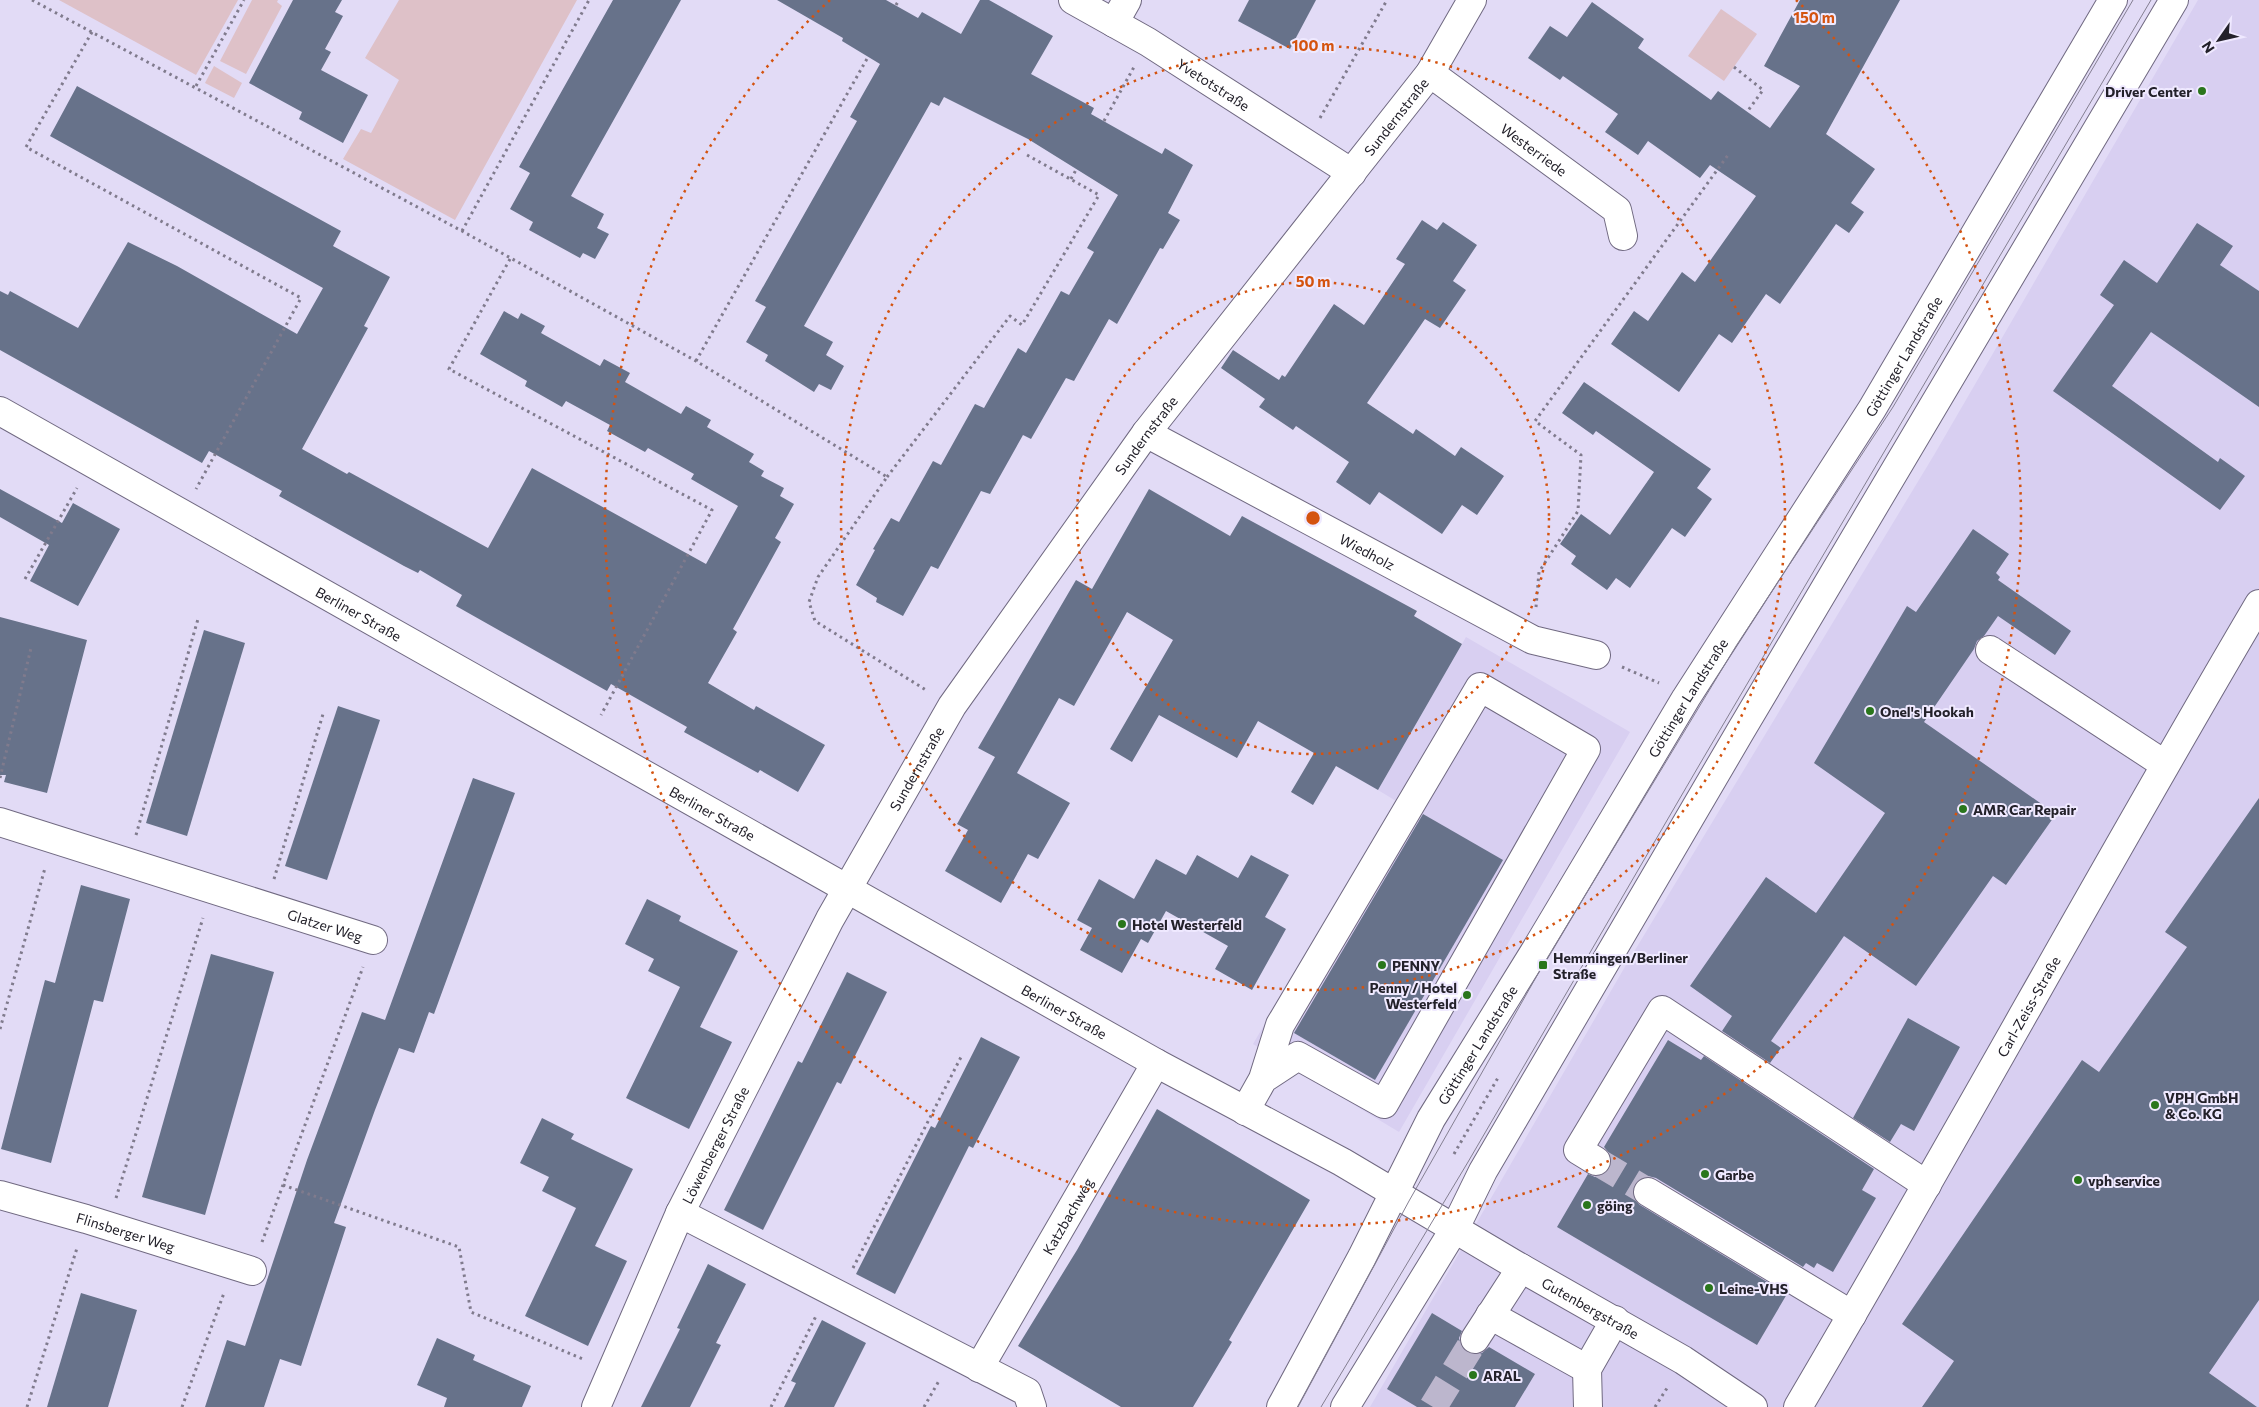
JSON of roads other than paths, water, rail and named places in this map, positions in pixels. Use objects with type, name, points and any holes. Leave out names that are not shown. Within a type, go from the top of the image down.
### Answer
[{"type":"street","name":"Yvetotstraße","points":[[1073,0],[1120,12],[1148,42],[1352,173]]},
{"type":"street","name":"Sundernstraße","points":[[848,890],[952,706],[1146,434],[1430,73],[1472,0]]},
{"type":"street","name":"Göttinger Landstraße","points":[[1280,1407],[1362,1257],[1431,1118],[1535,951],[1686,698],[1872,409],[2113,0]]},
{"type":"street","points":[[1345,1407],[1455,1228],[1484,1171],[1730,749],[2174,0]]},
{"type":"street","name":"Westerriede","points":[[1430,73],[1617,210],[1623,236]]},
{"type":"street","name":"Berliner Straße","points":[[0,411],[1156,1063],[1426,1211]]},
{"type":"street","name":"Wiedholz","points":[[1146,434],[1533,640],[1596,656]]},
{"type":"street","name":"Carl-Zeiss-Straße","points":[[1798,1407],[1927,1185],[2164,764],[2259,604]]},
{"type":"street","points":[[1990,650],[2164,764]]},
{"type":"street","points":[[1245,1111],[1263,1079],[1280,1025],[1480,688],[1586,749],[1384,1104],[1298,1056],[1263,1079]]},
{"type":"street","name":"Glatzer Weg","points":[[0,822],[373,940]]},
{"type":"street","name":"Löwenberger Straße","points":[[596,1407],[680,1213],[830,919],[848,890]]},
{"type":"street","points":[[1596,1161],[1578,1150],[1662,1010],[1927,1185]]},
{"type":"street","name":"Katzbachweg","points":[[979,1368],[1156,1063]]},
{"type":"street","points":[[1648,1192],[1852,1315]]},
{"type":"street","name":"Flinsberger Weg","points":[[0,1195],[97,1222],[243,1269]]},
{"type":"street","name":"Gutenbergstraße","points":[[1426,1211],[1521,1268],[1616,1320],[1683,1360],[1753,1407]]},
{"type":"street","points":[[680,1213],[1027,1392],[1032,1407]]},
{"type":"street","points":[[1475,1339],[1521,1268]]},
{"type":"street","points":[[1490,1315],[1586,1368]]},
{"type":"street","points":[[1588,1407],[1586,1368],[1616,1320]]},
{"type":"tunnel","points":[[1596,1161],[1648,1192]]},
{"type":"tunnel","points":[[1433,1407],[1475,1339]]},
{"type":"tram line","points":[[1298,1407],[1409,1201],[1543,965],[1736,646],[1893,407],[2133,0]]},
{"type":"tram line","points":[[1321,1407],[1468,1162],[1701,762],[2151,0]]},
{"type":"place","name":"Driver Center","points":[[2202,91]]},
{"type":"place","name":"Onel's Hookah","points":[[1870,711]]},
{"type":"place","name":"AMR Car Repair","points":[[1963,809]]},
{"type":"place","name":"Hotel Westerfeld","points":[[1122,924]]},
{"type":"place","name":"PENNY","points":[[1382,965]]},
{"type":"place","name":"Hemmingen/Berliner Straße","points":[[1543,965]]},
{"type":"place","name":"Penny / Hotel Westerfeld","points":[[1467,995]]},
{"type":"place","name":"VPH GmbH & Co. KG","points":[[2155,1105]]},
{"type":"place","name":"Garbe","points":[[1705,1174]]},
{"type":"place","name":"vph service","points":[[2078,1180]]},
{"type":"place","name":"göing","points":[[1587,1205]]},
{"type":"place","name":"Leine-VHS","points":[[1709,1288]]},
{"type":"place","name":"ARAL","points":[[1473,1375]]}]
